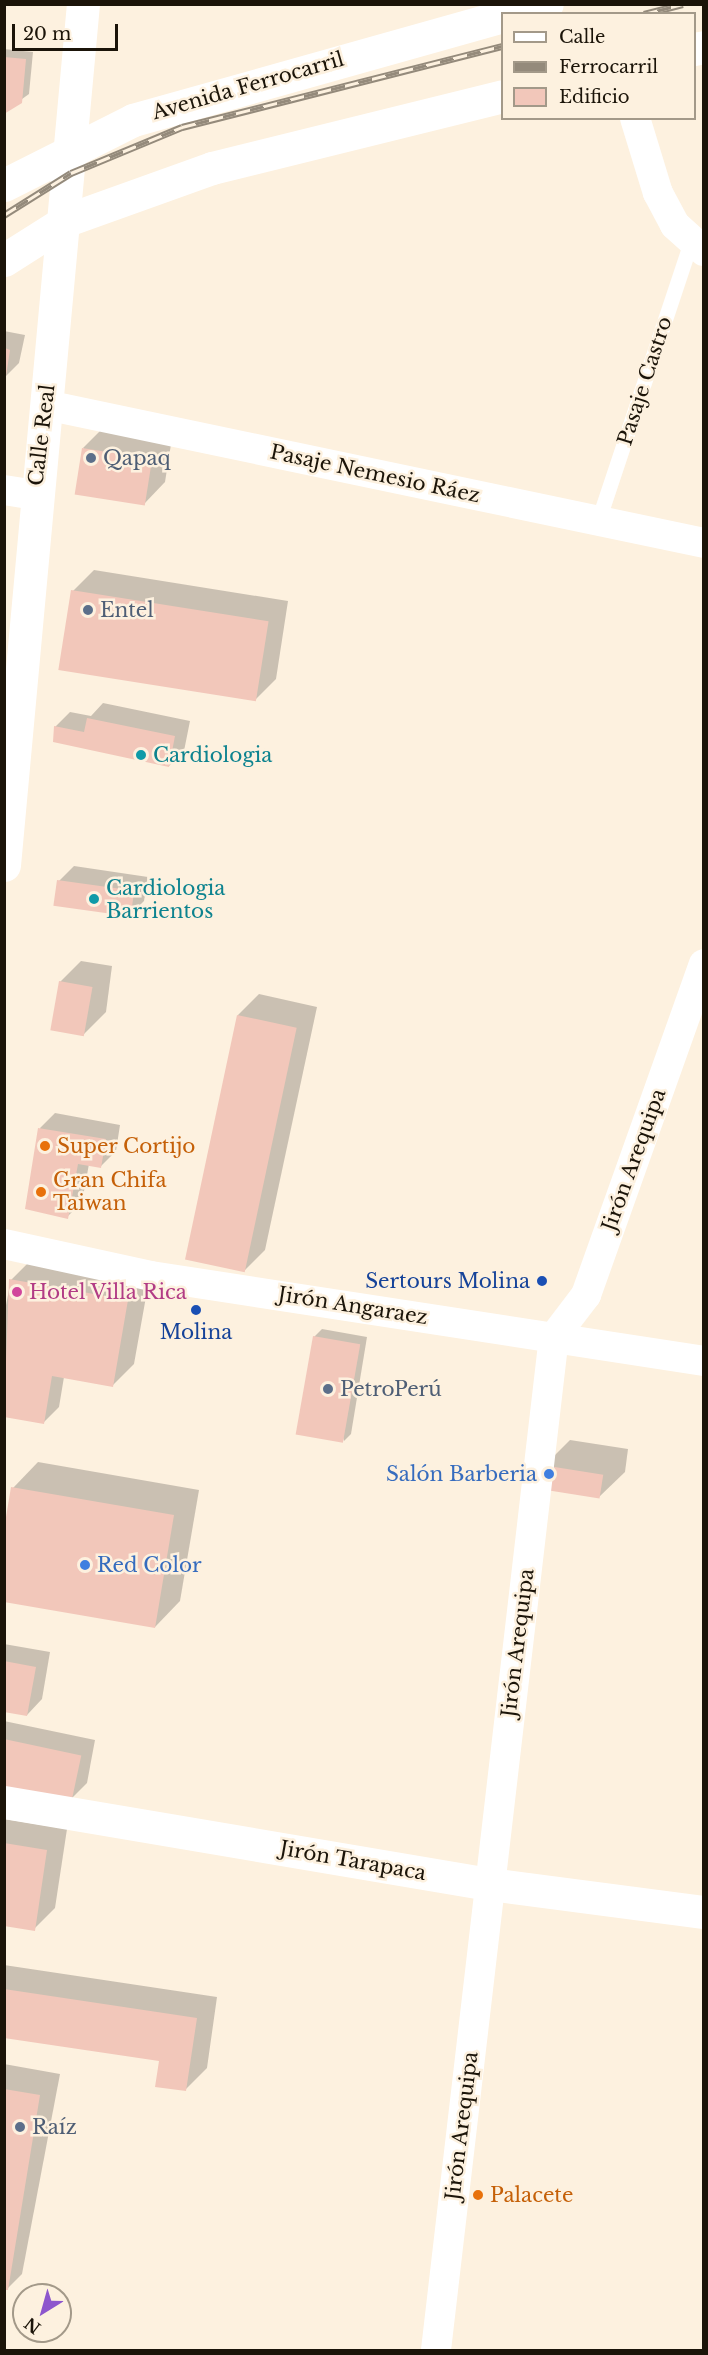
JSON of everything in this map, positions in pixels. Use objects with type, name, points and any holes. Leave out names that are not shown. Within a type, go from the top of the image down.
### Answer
[{"type":"main road","name":"Calle Real","points":[[4,865],[20,493],[46,405],[67,220],[83,4]]},
{"type":"main road","points":[[520,12],[547,4]]},
{"type":"main road","name":"Avenida Ferrocarril","points":[[4,185],[73,148],[133,120],[483,15]]},
{"type":"main road","points":[[4,260],[67,220],[212,168],[501,96]]},
{"type":"main road","name":"Jirón Tarapaca","points":[[4,1802],[490,1884],[704,1912]]},
{"type":"street","points":[[636,120],[658,193],[697,246]]},
{"type":"street","name":"Pasaje Nemesio Ráez","points":[[46,405],[704,543]]},
{"type":"street","name":"Jirón Arequipa","points":[[436,2350],[554,1337],[586,1295],[704,964]]},
{"type":"street","name":"Jirón Angaraez","points":[[4,1244],[151,1276],[704,1361]]},
{"type":"lane","name":"Pasaje Castro","points":[[598,521],[697,246]]},
{"type":"building","points":[[4,57],[26,59],[22,103],[4,114]]},
{"type":"building","points":[[5,348],[10,350],[6,376],[5,376]]},
{"type":"building","points":[[82,448],[152,459],[145,506],[75,494]]},
{"type":"building","points":[[71,590],[269,621],[256,701],[58,670]]},
{"type":"building","name":"Cardiologia","points":[[87,718],[175,736],[169,767],[53,742],[54,726],[84,732]]},
{"type":"building","name":"Cardiologia Barrientos","points":[[57,880],[134,891],[131,917],[53,906]]},
{"type":"building","points":[[59,981],[92,987],[84,1036],[50,1030]]},
{"type":"building","points":[[237,1015],[297,1028],[245,1272],[185,1260]]},
{"type":"building","points":[[38,1128],[106,1139],[101,1168],[78,1164],[68,1219],[25,1209]]},
{"type":"building","points":[[9,1279],[128,1300],[113,1387],[52,1376],[44,1424],[4,1417]]},
{"type":"building","name":"PetroPerú","points":[[313,1336],[360,1344],[343,1443],[296,1434]]},
{"type":"building","points":[[542,1465],[603,1475],[599,1498],[538,1489]]},
{"type":"building","name":"Red Color","points":[[11,1487],[174,1515],[155,1628],[4,1602],[4,1529]]},
{"type":"building","points":[[4,1661],[36,1667],[27,1716],[4,1712]]},
{"type":"building","points":[[4,1739],[81,1755],[72,1801],[4,1787]]},
{"type":"building","points":[[4,1843],[47,1850],[35,1931],[4,1926]]},
{"type":"building","points":[[4,1989],[197,2018],[186,2091],[155,2087],[159,2061],[4,2038]]},
{"type":"building","points":[[4,2089],[40,2095],[8,2290],[4,2290]]},
{"type":"railway","points":[[652,12],[683,4]]},
{"type":"railway","points":[[4,215],[71,173],[182,127],[501,46]]},
{"type":"place","name":"Qapaq","points":[[91,458]]},
{"type":"place","name":"Entel","points":[[88,610]]},
{"type":"place","name":"Cardiologia","points":[[141,755]]},
{"type":"place","name":"Cardiologia Barrientos","points":[[94,899]]},
{"type":"place","name":"Super Cortijo","points":[[45,1146]]},
{"type":"place","name":"Gran Chifa Taiwan","points":[[41,1192]]},
{"type":"place","name":"Sertours Molina","points":[[542,1281]]},
{"type":"place","name":"Hotel Villa Rica","points":[[17,1292]]},
{"type":"place","name":"Molina","points":[[196,1310]]},
{"type":"place","name":"PetroPerú","points":[[328,1389]]},
{"type":"place","name":"Salón Barberia","points":[[549,1474]]},
{"type":"place","name":"Red Color","points":[[85,1565]]},
{"type":"place","name":"Raíz","points":[[20,2127]]},
{"type":"place","name":"Palacete","points":[[478,2195]]}]
